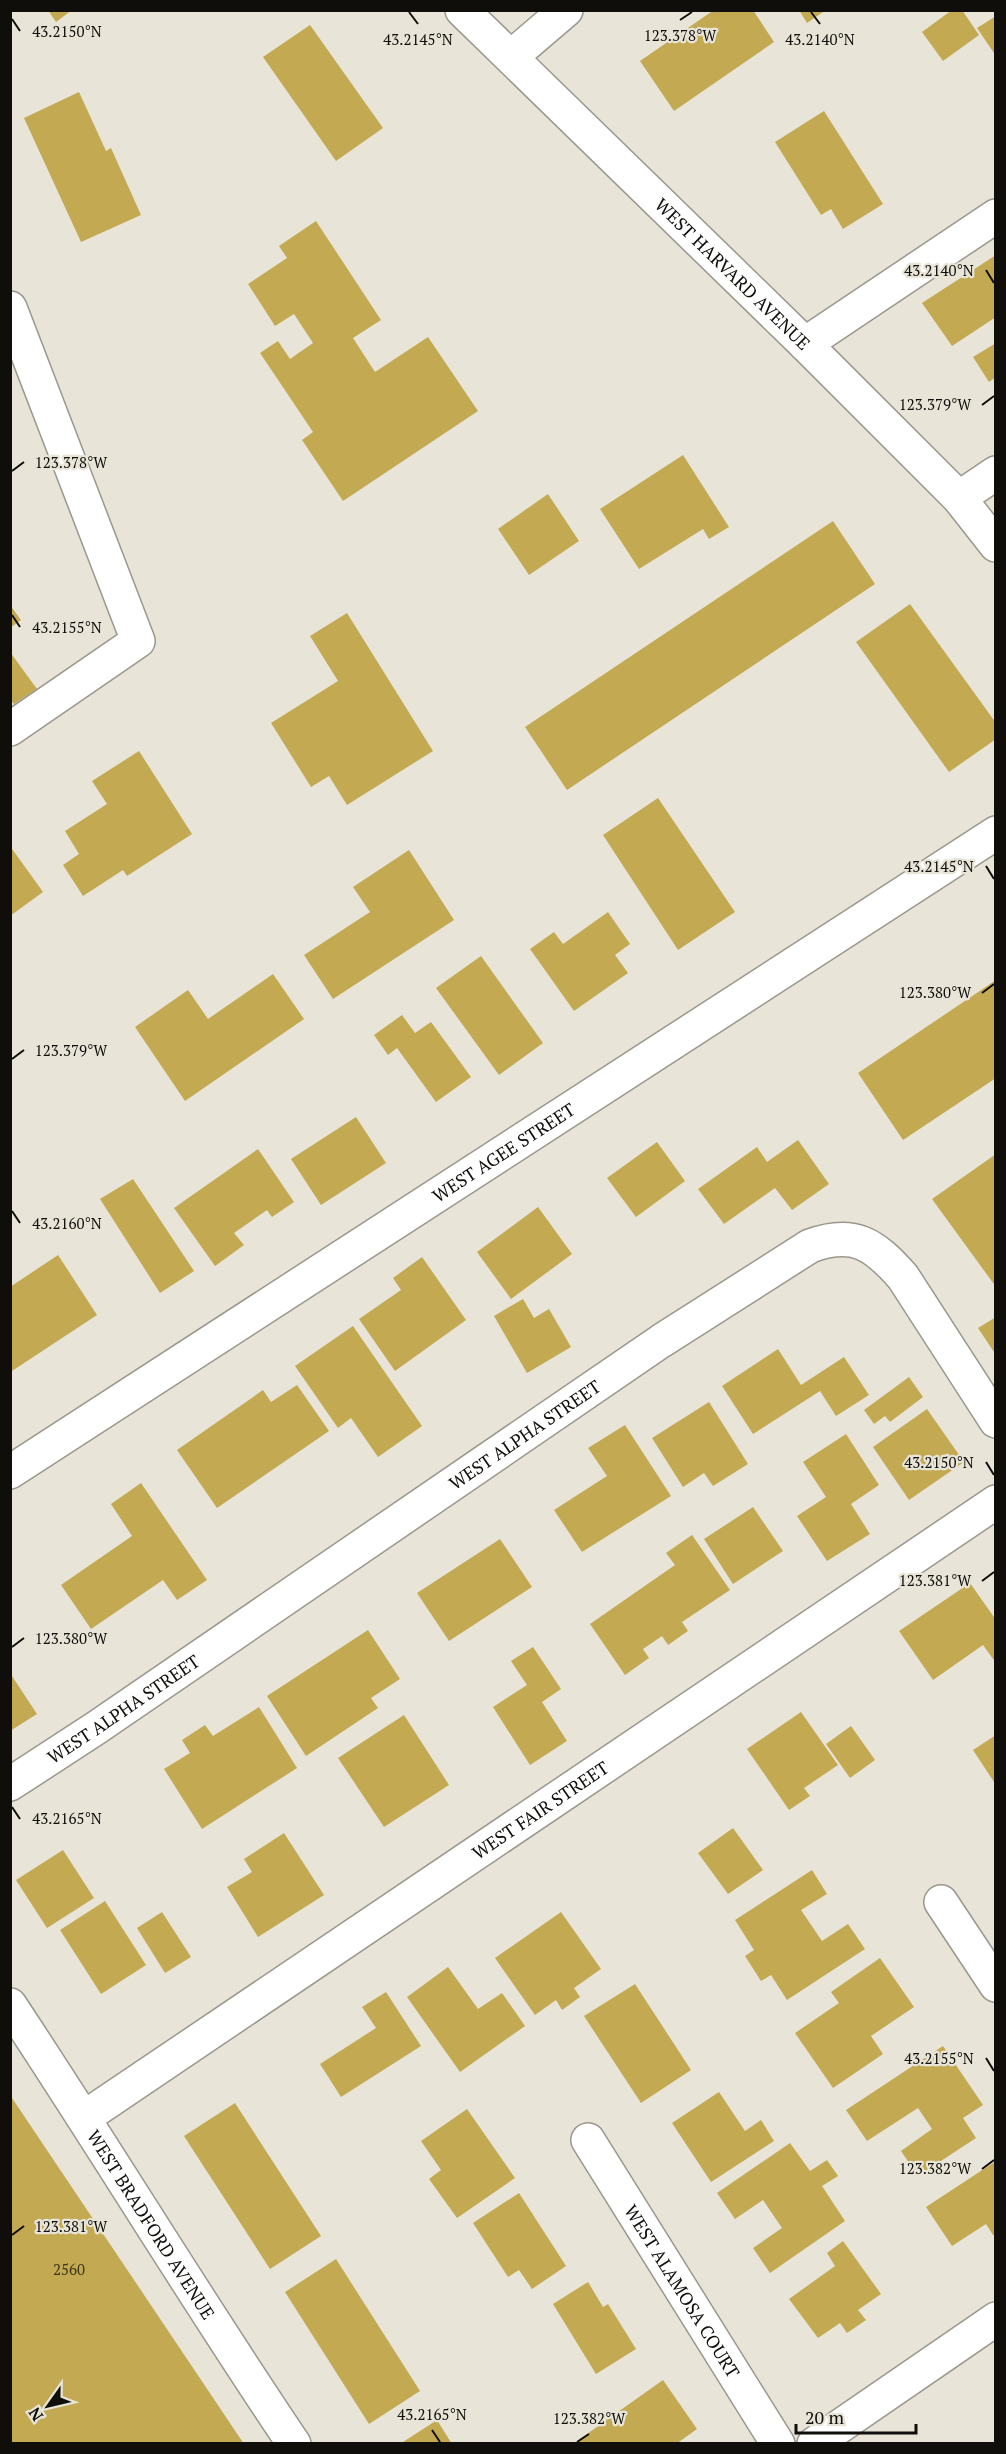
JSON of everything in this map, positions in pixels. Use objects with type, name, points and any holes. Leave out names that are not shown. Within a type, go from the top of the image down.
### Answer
[{"type":"street","name":"WEST HARVARD AVENUE","points":[[462,10],[805,344],[959,498],[996,545]]},
{"type":"street","points":[[511,57],[566,10]]},
{"type":"street","points":[[805,344],[996,216]]},
{"type":"street","points":[[10,308],[138,641],[10,729]]},
{"type":"street","points":[[959,498],[996,472]]},
{"type":"street","name":"WEST AGEE STREET","points":[[10,1472],[996,833]]},
{"type":"street","name":"WEST ALPHA STREET","points":[[10,1784],[96,1728],[661,1341],[810,1246],[830,1238],[861,1241],[885,1257],[903,1277],[996,1421]]},
{"type":"street","name":"WEST FAIR STREET","points":[[85,2117],[996,1502]]},
{"type":"street","points":[[941,1902],[996,1985]]},
{"type":"street","name":"WEST BRADFORD AVENUE","points":[[10,2005],[85,2117],[215,2327],[294,2444]]},
{"type":"street","name":"WEST ALAMOSA COURT","points":[[588,2140],[778,2444]]},
{"type":"street","points":[[814,2444],[996,2319]]},
{"type":"building","points":[[48,10],[72,10],[56,22]]},
{"type":"building","points":[[714,10],[753,10],[774,42],[674,111],[640,61]]},
{"type":"building","points":[[799,10],[826,10],[807,23]]},
{"type":"building","points":[[952,10],[962,10],[979,35],[943,61],[922,32]]},
{"type":"building","points":[[996,16],[996,56],[977,28]]},
{"type":"building","points":[[310,25],[383,128],[336,161],[263,57]]},
{"type":"building","points":[[79,92],[106,151],[111,148],[141,215],[81,242],[24,118]]},
{"type":"building","points":[[824,111],[883,204],[843,229],[831,209],[821,215],[775,142]]},
{"type":"building","points":[[316,221],[381,320],[353,338],[375,372],[428,337],[478,411],[343,501],[302,440],[313,432],[260,353],[278,341],[290,359],[313,343],[294,314],[275,326],[248,284],[287,258],[279,246]]},
{"type":"building","points":[[996,255],[996,317],[952,346],[922,303]]},
{"type":"building","points":[[996,343],[996,377],[989,382],[973,357]]},
{"type":"building","points":[[683,455],[729,527],[709,539],[703,529],[639,569],[600,509]]},
{"type":"building","points":[[548,494],[579,541],[529,575],[498,529]]},
{"type":"building","points":[[833,521],[875,584],[567,790],[525,727]]},
{"type":"building","points":[[910,604],[996,723],[996,739],[949,772],[856,642]]},
{"type":"building","points":[[10,605],[21,620],[10,628]]},
{"type":"building","points":[[347,613],[433,751],[347,805],[329,776],[311,787],[271,723],[338,681],[310,636]]},
{"type":"building","points":[[10,652],[37,689],[14,704],[10,699]]},
{"type":"building","points":[[139,751],[192,834],[127,876],[123,870],[83,896],[63,865],[79,854],[65,831],[107,804],[92,781]]},
{"type":"building","points":[[658,798],[735,912],[678,950],[603,835]]},
{"type":"building","points":[[10,846],[43,892],[10,916]]},
{"type":"building","points":[[409,850],[454,920],[333,999],[304,955],[370,912],[353,887]]},
{"type":"building","points":[[608,912],[630,944],[615,955],[628,973],[574,1011],[530,949],[554,932],[563,944]]},
{"type":"building","points":[[481,956],[543,1043],[499,1075],[436,988]]},
{"type":"building","points":[[273,974],[304,1019],[185,1101],[135,1027],[188,990],[208,1019]]},
{"type":"building","points":[[996,980],[996,1078],[903,1140],[858,1073]]},
{"type":"building","points":[[402,1015],[415,1033],[431,1022],[471,1077],[436,1102],[397,1048],[388,1055],[374,1035]]},
{"type":"building","points":[[356,1117],[386,1163],[321,1205],[291,1159]]},
{"type":"building","points":[[798,1140],[829,1184],[792,1210],[775,1188],[724,1224],[698,1189],[757,1147],[767,1162]]},
{"type":"building","points":[[657,1142],[685,1181],[636,1217],[607,1178]]},
{"type":"building","points":[[258,1149],[294,1202],[272,1217],[267,1210],[234,1233],[244,1245],[215,1266],[174,1208]]},
{"type":"building","points":[[996,1154],[996,1287],[932,1199]]},
{"type":"building","points":[[133,1179],[194,1271],[160,1293],[100,1199]]},
{"type":"building","points":[[538,1207],[572,1254],[511,1299],[477,1252]]},
{"type":"building","points":[[58,1255],[97,1315],[12,1371],[10,1287]]},
{"type":"building","points":[[422,1257],[466,1320],[395,1371],[359,1319],[401,1290],[393,1278]]},
{"type":"building","points":[[523,1299],[534,1318],[549,1309],[571,1347],[527,1373],[494,1316]]},
{"type":"building","points":[[996,1317],[996,1355],[978,1328]]},
{"type":"building","points":[[353,1326],[422,1426],[378,1457],[351,1418],[338,1428],[295,1366]]},
{"type":"building","points":[[778,1349],[801,1385],[844,1357],[869,1395],[836,1416],[820,1391],[753,1434],[722,1386]]},
{"type":"building","points":[[909,1377],[923,1397],[890,1422],[885,1416],[874,1424],[864,1410]]},
{"type":"building","points":[[297,1385],[329,1431],[217,1508],[177,1450],[263,1390],[271,1402]]},
{"type":"building","points":[[709,1402],[748,1464],[713,1486],[704,1473],[683,1487],[652,1438]]},
{"type":"building","points":[[927,1409],[964,1462],[909,1500],[873,1447]]},
{"type":"building","points":[[625,1425],[671,1496],[582,1552],[554,1510],[607,1476],[588,1448]]},
{"type":"building","points":[[846,1434],[879,1485],[851,1504],[870,1534],[827,1561],[797,1516],[826,1497],[803,1462]]},
{"type":"building","points":[[141,1483],[207,1580],[177,1600],[163,1580],[91,1629],[61,1585],[132,1536],[111,1504]]},
{"type":"building","points":[[753,1507],[783,1551],[733,1584],[704,1539]]},
{"type":"building","points":[[692,1535],[730,1590],[682,1622],[688,1631],[668,1645],[662,1636],[643,1649],[649,1658],[625,1675],[590,1624],[675,1565],[666,1553]]},
{"type":"building","points":[[500,1539],[532,1587],[449,1641],[417,1593]]},
{"type":"building","points":[[970,1583],[996,1620],[996,1663],[983,1645],[933,1680],[899,1631]]},
{"type":"building","points":[[368,1630],[400,1679],[371,1698],[378,1708],[306,1756],[267,1696]]},
{"type":"building","points":[[533,1647],[561,1689],[542,1702],[567,1741],[530,1765],[493,1707],[527,1685],[511,1661]]},
{"type":"building","points":[[10,1673],[37,1714],[10,1731]]},
{"type":"building","points":[[259,1707],[297,1768],[202,1829],[164,1769],[190,1753],[182,1740],[205,1725],[213,1736]]},
{"type":"building","points":[[801,1712],[838,1765],[804,1788],[810,1796],[789,1810],[747,1749]]},
{"type":"building","points":[[404,1715],[449,1785],[384,1827],[338,1758]]},
{"type":"building","points":[[851,1726],[875,1760],[850,1778],[826,1744]]},
{"type":"building","points":[[996,1735],[996,1785],[973,1750]]},
{"type":"building","points":[[733,1828],[763,1870],[728,1894],[698,1853]]},
{"type":"building","points":[[284,1833],[324,1895],[258,1937],[227,1887],[252,1872],[244,1859]]},
{"type":"building","points":[[63,1850],[94,1898],[47,1928],[16,1880]]},
{"type":"building","points":[[812,1870],[827,1894],[801,1910],[822,1941],[848,1924],[865,1949],[787,2000],[771,1975],[761,1981],[745,1956],[754,1950],[735,1920]]},
{"type":"building","points":[[105,1901],[146,1965],[101,1994],[60,1930]]},
{"type":"building","points":[[162,1912],[191,1957],[165,1973],[137,1928]]},
{"type":"building","points":[[561,1912],[601,1969],[574,1988],[580,1997],[562,2010],[556,2000],[535,2015],[495,1958]]},
{"type":"building","points":[[880,1958],[914,2007],[871,2036],[883,2054],[833,2088],[795,2033],[839,2003],[831,1992]]},
{"type":"building","points":[[448,1967],[478,2009],[502,1993],[525,2026],[460,2072],[407,1997]]},
{"type":"building","points":[[635,1984],[691,2070],[641,2103],[584,2016]]},
{"type":"building","points":[[386,1992],[421,2046],[341,2097],[320,2064],[376,2028],[362,2007]]},
{"type":"building","points":[[943,2046],[983,2105],[963,2118],[976,2138],[918,2176],[901,2151],[932,2129],[918,2108],[867,2141],[846,2110]]},
{"type":"building","points":[[719,2092],[745,2131],[761,2120],[774,2141],[711,2182],[672,2123]]},
{"type":"building","points":[[10,2095],[244,2444],[10,2444]]},
{"type":"building","points":[[235,2103],[321,2236],[270,2269],[184,2136]]},
{"type":"building","points":[[467,2109],[515,2178],[457,2218],[429,2179],[441,2170],[421,2141]]},
{"type":"building","points":[[790,2143],[810,2171],[827,2160],[838,2176],[822,2186],[845,2221],[770,2273],[753,2248],[782,2228],[763,2200],[735,2219],[717,2193]]},
{"type":"building","points":[[996,2161],[996,2234],[993,2235],[986,2224],[952,2246],[926,2207]]},
{"type":"building","points":[[519,2193],[566,2266],[532,2289],[519,2270],[508,2277],[473,2223]]},
{"type":"building","points":[[843,2241],[881,2294],[858,2310],[866,2320],[847,2333],[840,2323],[818,2338],[789,2299],[835,2266],[827,2253]]},
{"type":"building","points":[[336,2259],[420,2391],[369,2424],[285,2292]]},
{"type":"building","points":[[588,2282],[603,2307],[608,2304],[636,2349],[596,2374],[553,2304]]},
{"type":"building","points":[[663,2380],[697,2429],[676,2444],[579,2444],[577,2441]]},
{"type":"building","points":[[437,2420],[452,2444],[400,2444]]}]
